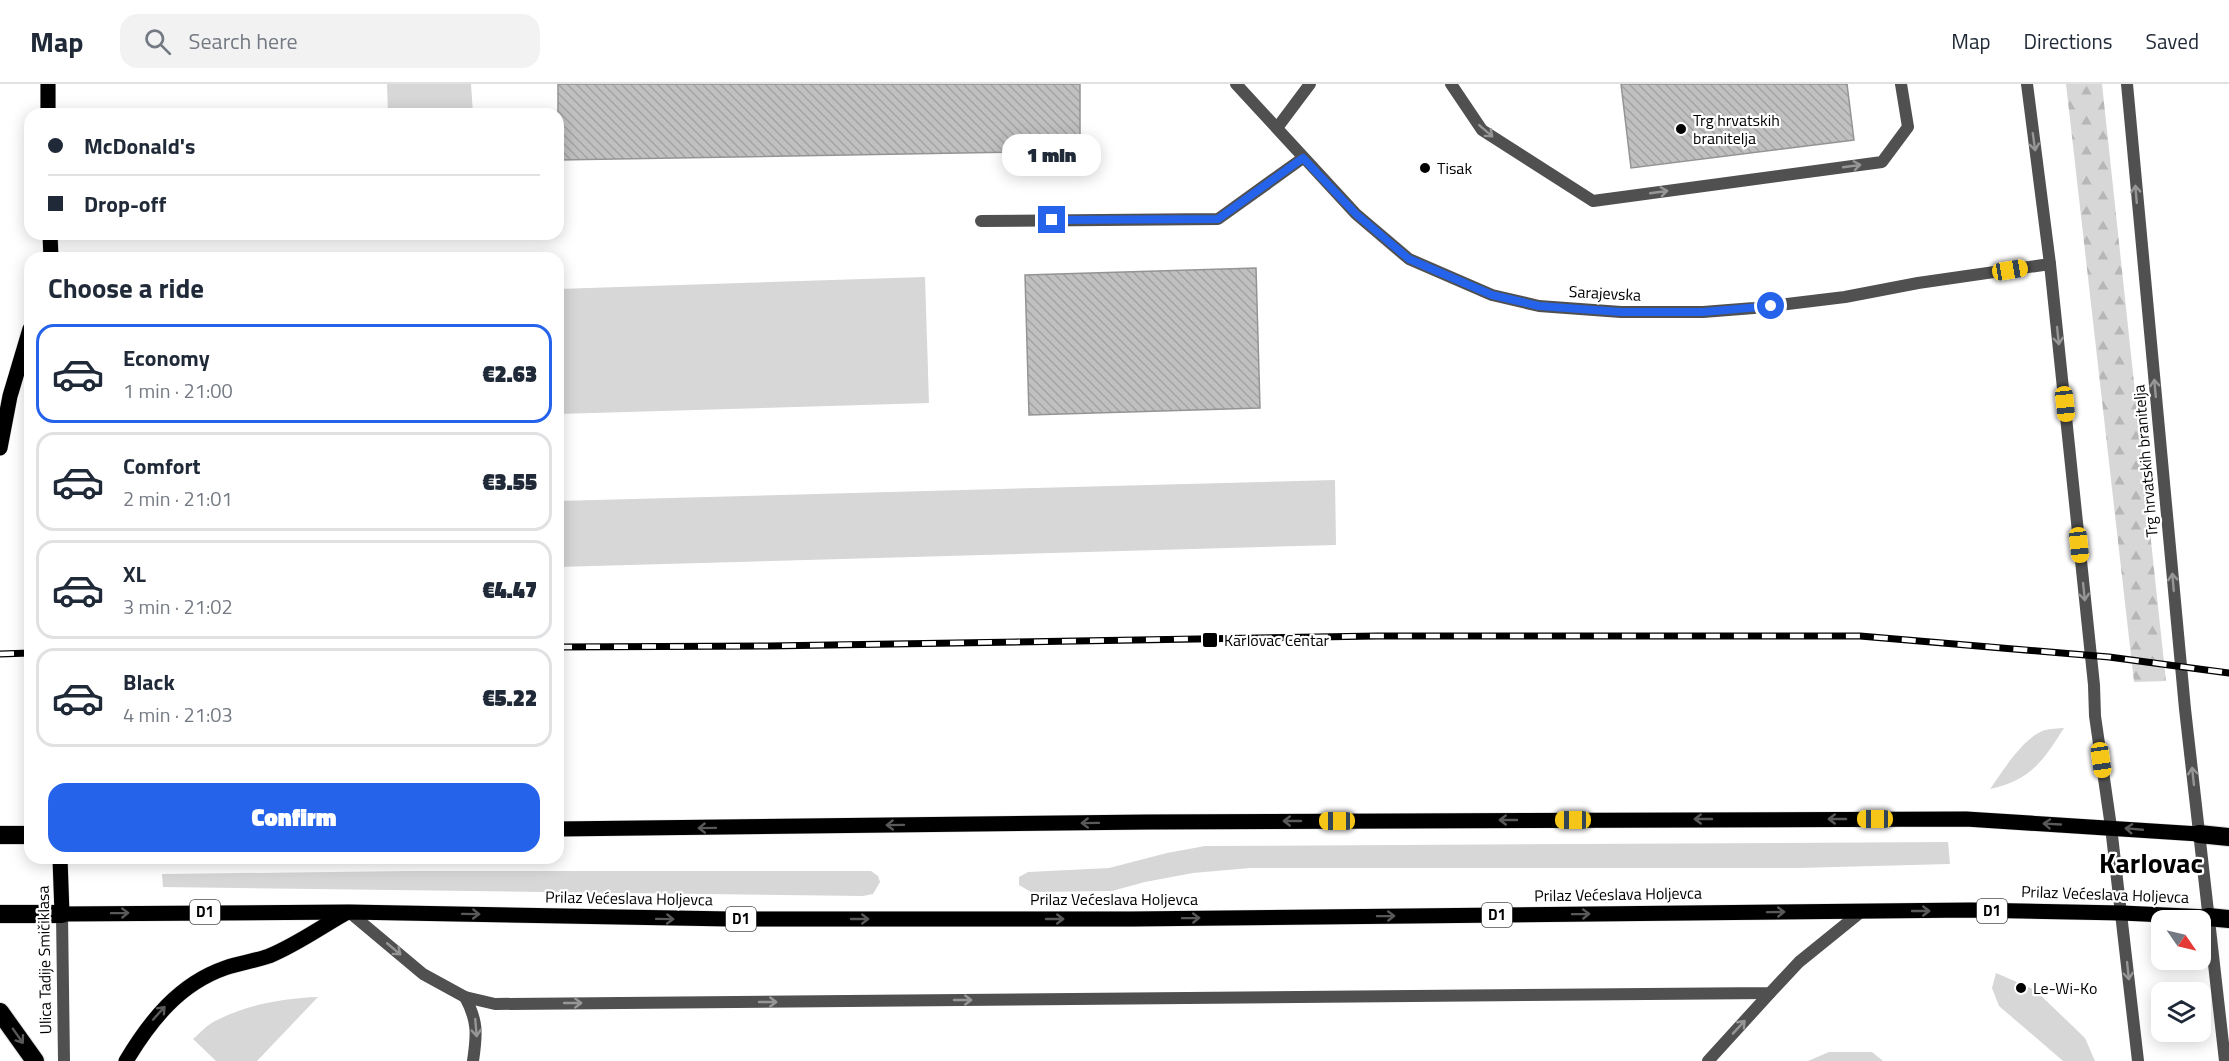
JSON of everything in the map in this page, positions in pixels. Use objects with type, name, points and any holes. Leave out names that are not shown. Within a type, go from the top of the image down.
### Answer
[{"type":"highway","points":[[2199,834],[2229,837]]},
{"type":"highway","points":[[0,835],[24,835]]},
{"type":"highway","name":"Prilaz Većeslava Holjevca","points":[[0,914],[62,914]]},
{"type":"highway","name":"Prilaz Većeslava Holjevca","points":[[2211,917],[2229,919]]},
{"type":"highway","points":[[0,1012],[35,1061]]},
{"type":"main road","points":[[48,84],[48,108]]},
{"type":"main road","points":[[0,448],[10,396],[24,349]]},
{"type":"main road","points":[[564,830],[1160,822],[1966,819],[2199,834]]},
{"type":"main road","name":"Ulica Tadije Smičiklasa","points":[[60,864],[62,914]]},
{"type":"main road","name":"Prilaz Većeslava Holjevca","points":[[62,914],[349,912],[754,919],[1156,918],[1971,910],[2151,914]]},
{"type":"main road","points":[[126,1061],[143,1031],[164,1008],[198,979],[224,968],[270,955],[349,912]]},
{"type":"street","name":"Sarajevska","points":[[1236,84],[1356,214],[1409,259],[1492,295],[1539,306],[1632,312],[1703,312],[1754,308],[1845,297],[1918,283],[2050,264]]},
{"type":"street","points":[[1277,128],[1310,84]]},
{"type":"street","points":[[1452,84],[1482,130],[1593,201],[1882,162],[1908,127],[1901,84]]},
{"type":"street","points":[[2027,84],[2050,264],[2094,685],[2095,716],[2122,913],[2138,1061]]},
{"type":"street","name":"Trg hrvatskih branitelja","points":[[2127,84],[2184,697],[2207,910]]},
{"type":"street","points":[[981,221],[1218,219],[1303,158]]},
{"type":"street","points":[[1708,1061],[1799,962],[1862,911]]},
{"type":"street","points":[[349,912],[423,974],[465,997],[495,1004],[1770,993]]},
{"type":"street","name":"Ulica Tadije Smičiklasa","points":[[62,914],[64,1061]]},
{"type":"street","name":"Trg hrvatskih branitelja","points":[[2211,942],[2225,1061]]},
{"type":"street","points":[[465,997],[474,1014],[477,1035],[473,1061]]},
{"type":"green space","points":[[387,84],[471,84],[473,108],[388,108]]},
{"type":"green space","points":[[2066,84],[2102,84],[2166,681],[2134,682]]},
{"type":"green space","points":[[925,277],[929,403],[564,414],[564,289]]},
{"type":"green space","points":[[1335,480],[1336,545],[564,567],[564,501]]},
{"type":"green space","points":[[2064,728],[2034,768],[2016,780],[1990,789],[2014,755],[2029,740],[2045,730]]},
{"type":"green space","points":[[1948,842],[1950,864],[1797,868],[1250,868],[1193,873],[1112,891],[1031,892],[1019,885],[1019,877],[1028,872],[1109,868],[1205,846]]},
{"type":"green space","points":[[411,871],[871,871],[878,876],[880,882],[873,894],[863,896],[163,887],[162,874]]},
{"type":"green space","points":[[1996,973],[2035,990],[2085,1038],[2095,1061],[2063,1061],[1999,1006],[1992,988]]},
{"type":"green space","points":[[318,997],[257,1061],[216,1061],[193,1039],[206,1027],[227,1015],[278,1001]]},
{"type":"green space","points":[[1829,1052],[1872,1052],[1883,1061],[1808,1061]]},
{"type":"building","points":[[558,84],[1080,84],[1080,151],[564,160],[564,108],[558,108]]},
{"type":"building","points":[[1621,84],[1847,84],[1854,140],[1631,168]]},
{"type":"building","points":[[1256,268],[1260,408],[1029,415],[1025,275]]},
{"type":"railway","points":[[564,647],[1377,636],[1860,636],[2109,657],[2229,673]]},
{"type":"railway","points":[[0,654],[24,653]]},
{"type":"place","name":"Trg hrvatskih branitelja","points":[[1681,129]]},
{"type":"place","name":"Tisak","points":[[1425,168]]},
{"type":"place","name":"Karlovac Centar","points":[[1210,640]]},
{"type":"place","name":"Le-Wi-Ko","points":[[2021,988]]},
{"type":"district","name":"Karlovac","points":[[2151,863]]},
{"type":"route","points":[[1052,220],[1218,219],[1303,158],[1356,214],[1409,259],[1492,295],[1539,306],[1621,312],[1703,312],[1771,306]]}]
